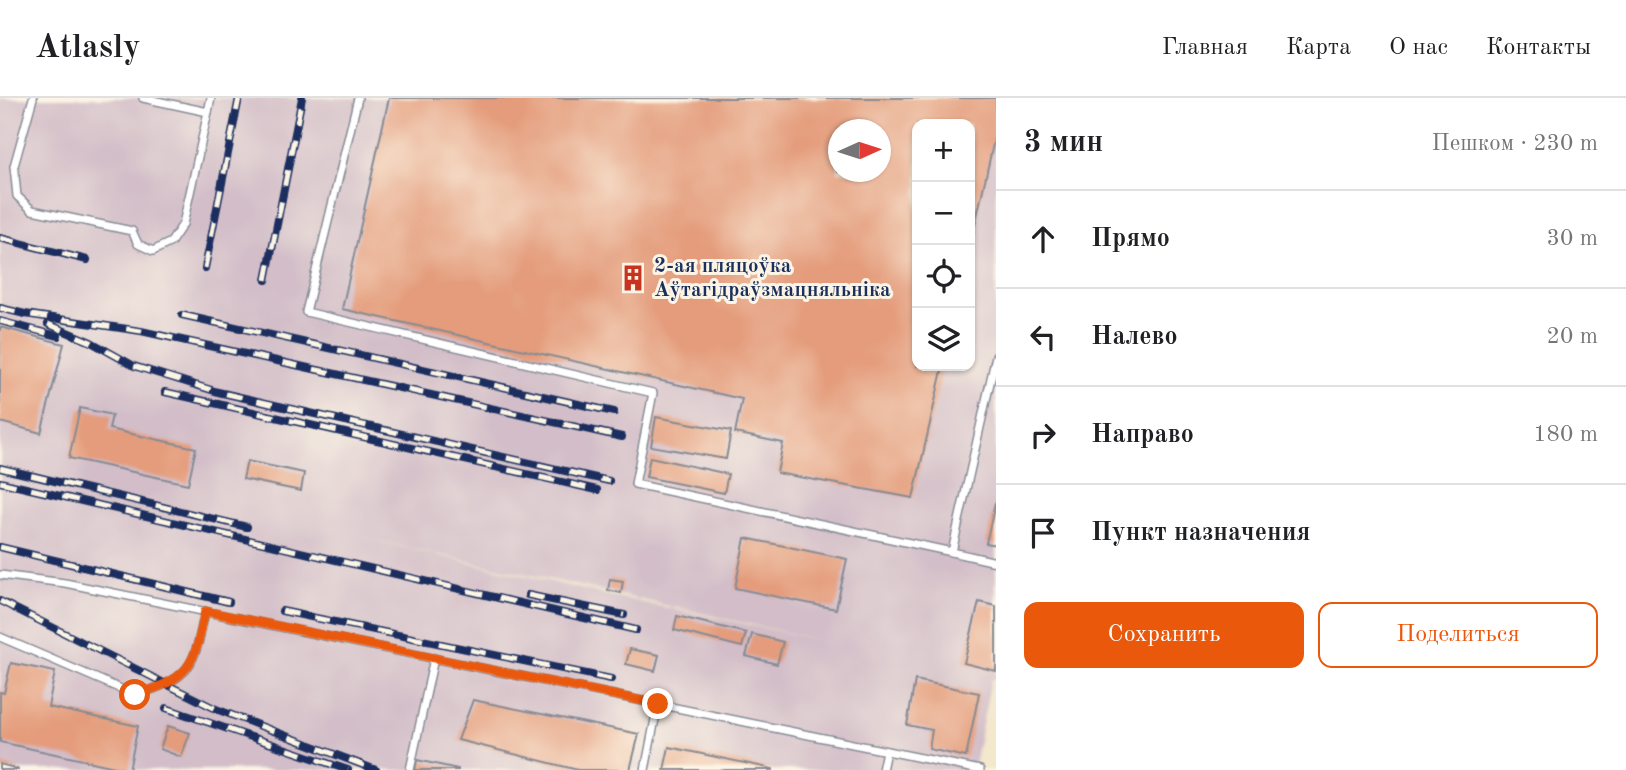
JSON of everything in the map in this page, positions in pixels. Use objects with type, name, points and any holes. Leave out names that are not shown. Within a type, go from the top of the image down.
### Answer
[{"type":"lane","points":[[33,98],[14,166],[17,196],[32,211],[132,231],[138,244],[153,251],[170,242],[183,224],[211,98]]},
{"type":"lane","points":[[143,98],[208,112]]},
{"type":"lane","points":[[358,98],[306,312],[653,393],[635,484],[996,562]]},
{"type":"lane","points":[[952,552],[996,356]]},
{"type":"lane","points":[[0,575],[65,583],[980,770]]},
{"type":"lane","points":[[0,637],[135,695],[168,685],[196,658],[205,611]]},
{"type":"lane","points":[[410,770],[434,658]]},
{"type":"lane","points":[[645,770],[658,704]]},
{"type":"lane","points":[[882,770],[886,751]]},
{"type":"shaded area","points":[[0,98],[996,98],[996,679],[991,679],[973,770],[0,770]],"holes":[[[364,538],[838,644],[617,597]]]},
{"type":"building","name":"2-ая пляцоўка Аўтагідраўзмацняльніка","points":[[389,98],[996,98],[996,131],[975,225],[975,119],[912,119],[912,371],[942,371],[913,498],[777,473],[783,443],[735,433],[742,399],[342,309]]},
{"type":"building","points":[[0,327],[64,344],[41,433],[0,422]]},
{"type":"building","points":[[80,408],[112,415],[109,429],[196,448],[188,484],[69,458]]},
{"type":"building","points":[[656,417],[731,431],[726,459],[651,446]]},
{"type":"building","points":[[650,457],[728,474],[724,493],[646,477]]},
{"type":"building","points":[[247,461],[304,473],[301,491],[243,479]]},
{"type":"building","points":[[996,504],[996,545],[986,543]]},
{"type":"building","points":[[745,538],[847,559],[836,609],[735,588]]},
{"type":"building","points":[[610,579],[623,581],[621,593],[608,590]]},
{"type":"building","points":[[979,602],[996,606],[996,671],[964,663]]},
{"type":"building","points":[[677,616],[746,633],[742,647],[674,630]]},
{"type":"building","points":[[752,634],[783,642],[777,664],[746,656]]},
{"type":"building","points":[[630,649],[659,655],[655,671],[626,664]]},
{"type":"building","points":[[11,663],[55,672],[48,707],[138,726],[129,770],[0,742],[0,692],[4,693]]},
{"type":"building","points":[[915,680],[979,693],[966,757],[929,749],[932,730],[907,725]]},
{"type":"building","points":[[473,700],[639,734],[630,770],[578,770],[458,740]]},
{"type":"building","points":[[168,726],[190,733],[181,757],[160,749]]},
{"type":"building","points":[[669,747],[773,769],[773,770],[664,770]]},
{"type":"building","points":[[417,760],[458,769],[458,770],[415,770]]},
{"type":"building","points":[[0,764],[18,769],[18,770],[0,770]]},
{"type":"railway","points":[[205,268],[239,98]]},
{"type":"railway","points":[[266,280],[302,98]]},
{"type":"railway","points":[[0,238],[87,260]]},
{"type":"railway","points":[[0,308],[141,331],[622,437]]},
{"type":"railway","points":[[182,315],[614,412]]},
{"type":"railway","points":[[0,321],[58,336]]},
{"type":"railway","points":[[48,324],[91,342],[134,366],[218,392],[609,481]]},
{"type":"railway","points":[[165,392],[597,490]]},
{"type":"railway","points":[[0,468],[247,527]]},
{"type":"railway","points":[[0,482],[636,630]]},
{"type":"railway","points":[[0,547],[229,602]]},
{"type":"railway","points":[[528,595],[624,615]]},
{"type":"railway","points":[[0,601],[216,709],[376,770]]},
{"type":"railway","points":[[282,611],[611,679]]},
{"type":"railway","points":[[166,708],[348,770]]},
{"type":"place","name":"2-ая пляцоўка Аўтагідраўзмацняльніка","points":[[633,278]]},
{"type":"route","points":[[135,695],[168,685],[196,658],[205,611],[658,704]]}]
